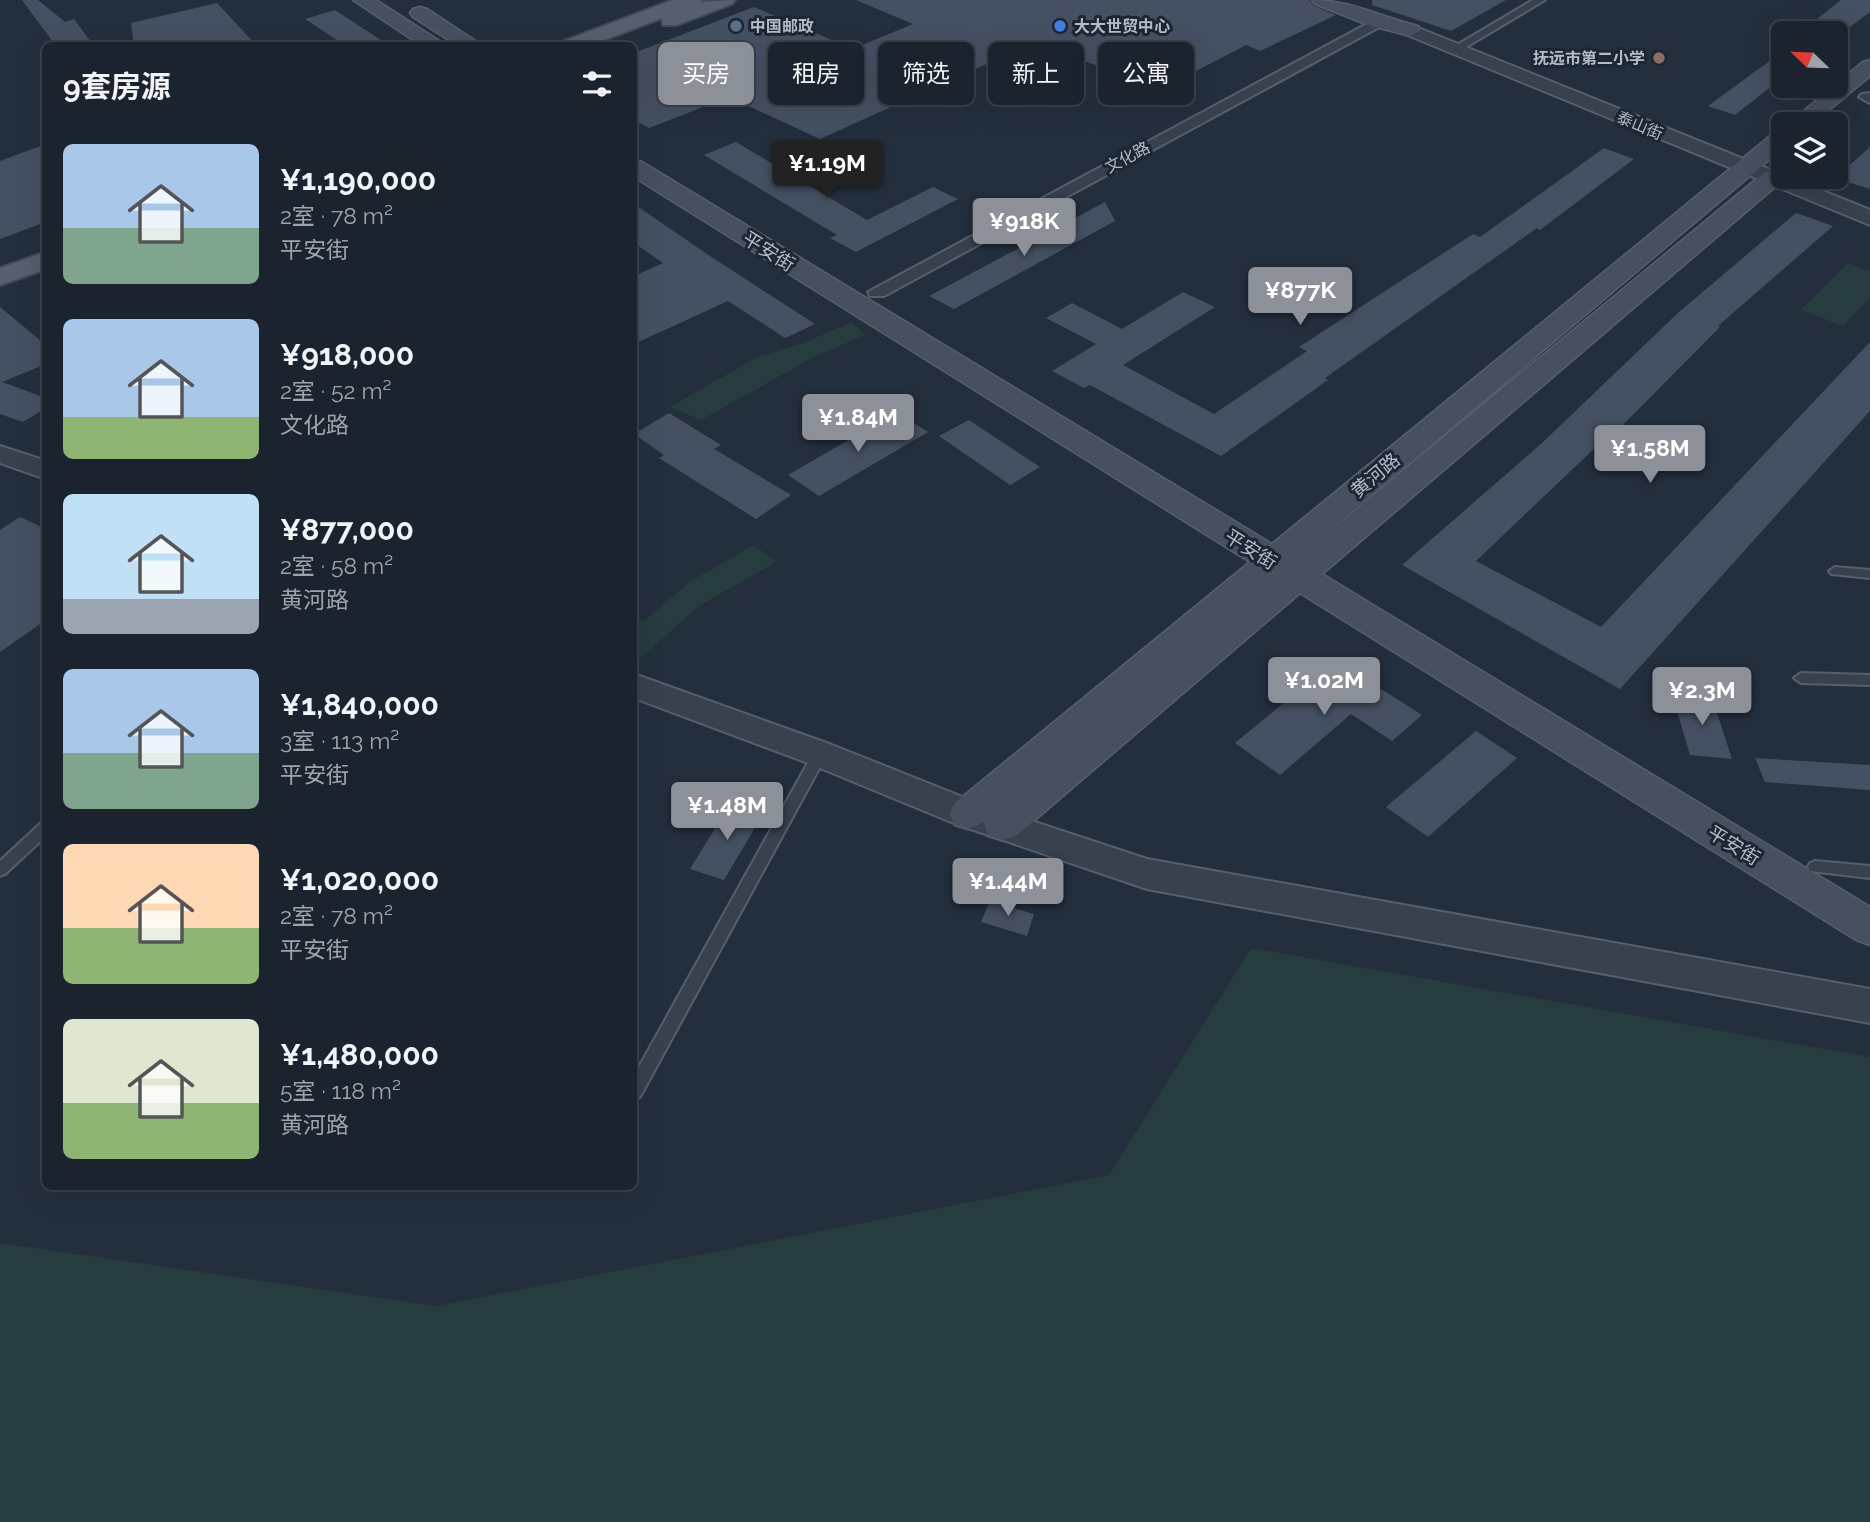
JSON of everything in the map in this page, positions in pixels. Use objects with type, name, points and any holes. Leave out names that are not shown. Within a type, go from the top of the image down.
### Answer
[{"type":"main road","points":[[363,0],[431,42]]},
{"type":"main road","points":[[399,0],[467,42]]},
{"type":"main road","points":[[579,42],[692,0]]},
{"type":"main road","points":[[616,42],[724,0]]},
{"type":"main road","name":"泰山街","points":[[1322,0],[1378,22],[1411,30]]},
{"type":"main road","name":"泰山街","points":[[1337,0],[1411,30]]},
{"type":"main road","points":[[1814,112],[1870,66]]},
{"type":"main road","points":[[1848,113],[1869,97]]},
{"type":"main road","name":"平安街","points":[[637,146],[877,292],[1293,563],[1870,928]]},
{"type":"main road","name":"平安街","points":[[637,169],[1293,563],[1870,901]]},
{"type":"main road","name":"黄河路","points":[[968,814],[1293,563],[1766,172]]},
{"type":"main road","points":[[0,258],[42,242]]},
{"type":"main road","points":[[0,277],[42,261]]},
{"type":"main road","name":"黄河路","points":[[1002,825],[1293,563]]},
{"type":"street","points":[[1457,48],[1540,0]]},
{"type":"street","name":"文化路","points":[[877,292],[1378,22]]},
{"type":"street","name":"泰山街","points":[[1411,30],[1766,172],[1870,218]]},
{"type":"street","points":[[0,454],[42,470]]},
{"type":"street","points":[[637,687],[820,754],[968,814],[1147,874],[1870,1006]]},
{"type":"lane","points":[[1835,571],[1870,574]]},
{"type":"lane","points":[[1801,678],[1870,680]]},
{"type":"lane","points":[[637,1086],[820,754]]},
{"type":"lane","points":[[0,870],[42,831]]},
{"type":"lane","points":[[1815,867],[1870,872]]},
{"type":"green space","points":[[1848,263],[1870,271],[1870,297],[1843,326],[1801,310]]},
{"type":"green space","points":[[852,322],[865,335],[816,356],[701,420],[670,407],[759,356],[801,344]]},
{"type":"green space","points":[[754,545],[776,562],[699,606],[637,660],[637,619],[644,621],[691,581]]},
{"type":"green space","points":[[1251,948],[1870,1057],[1870,1522],[0,1522],[0,1243],[436,1306],[1109,1175]]},
{"type":"building","points":[[22,0],[38,0],[65,22],[74,19],[91,42],[53,42]]},
{"type":"building","points":[[856,0],[1309,0],[1314,6],[1336,15],[1260,51],[1246,45],[1194,72],[1194,42],[1098,42],[1098,66],[1084,61],[1084,42],[988,42],[988,63],[974,70],[974,42],[878,42],[878,105],[895,105],[820,139],[746,105],[754,105],[754,42],[663,42],[754,7],[836,42],[768,42],[768,105],[864,105],[864,44],[913,24]]},
{"type":"building","points":[[1372,0],[1506,0],[1451,31],[1372,5]]},
{"type":"building","points":[[1841,0],[1870,0],[1870,12],[1848,28],[1848,21],[1815,21]]},
{"type":"building","points":[[217,3],[253,42],[133,42],[131,23]]},
{"type":"building","points":[[335,10],[384,42],[340,42],[305,19]]},
{"type":"building","points":[[658,44],[658,105],[708,105],[649,128],[637,122],[637,52]]},
{"type":"building","points":[[1771,60],[1771,86],[1735,115],[1708,106]]},
{"type":"building","points":[[736,142],[867,220],[933,187],[958,199],[856,252],[830,238],[837,235],[704,155]]},
{"type":"building","points":[[42,145],[42,223],[0,239],[0,161]]},
{"type":"building","points":[[1870,147],[1870,189],[1848,182],[1848,166]]},
{"type":"building","points":[[1604,148],[1634,159],[1540,230],[1537,228],[1325,378],[1328,380],[1221,456],[1090,385],[1084,388],[1052,371],[1096,344],[1046,318],[1072,303],[1122,329],[1183,292],[1215,307],[1123,365],[1214,414],[1307,351],[1299,347],[1473,234],[1480,237]]},
{"type":"building","points":[[1105,202],[1115,221],[954,309],[929,296]]},
{"type":"building","points":[[637,206],[815,324],[785,338],[728,301],[637,343],[637,275],[663,263],[637,245]]},
{"type":"building","points":[[1796,213],[1833,226],[1718,326],[1720,327],[1601,447],[1598,445],[1476,561],[1601,627],[1870,342],[1870,411],[1620,689],[1402,565],[1542,443],[1679,312]]},
{"type":"building","points":[[0,307],[42,342],[42,366],[2,382],[42,397],[42,410],[23,422],[0,414]]},
{"type":"building","points":[[897,412],[928,432],[819,496],[788,475]]},
{"type":"building","points":[[669,413],[721,445],[714,449],[791,495],[756,519],[659,458],[664,455],[637,436],[637,432]]},
{"type":"building","points":[[969,420],[1040,467],[1010,485],[939,436]]},
{"type":"building","points":[[20,517],[42,527],[42,623],[0,652],[0,530]]},
{"type":"building","points":[[1336,660],[1422,715],[1392,741],[1351,714],[1280,775],[1235,743]]},
{"type":"building","points":[[1672,694],[1712,698],[1732,759],[1690,755]]},
{"type":"building","points":[[1476,731],[1517,758],[1428,837],[1386,807]]},
{"type":"building","points":[[1755,758],[1870,765],[1870,790],[1765,782]]},
{"type":"building","points":[[730,804],[763,814],[724,880],[690,869]]},
{"type":"building","points":[[990,901],[1034,914],[1027,936],[981,922]]},
{"type":"place","name":"中国邮政","points":[[736,26]]},
{"type":"place","name":"大大世贸中心","points":[[1060,26]]},
{"type":"place","name":"抚远市第二小学","points":[[1659,58]]}]
